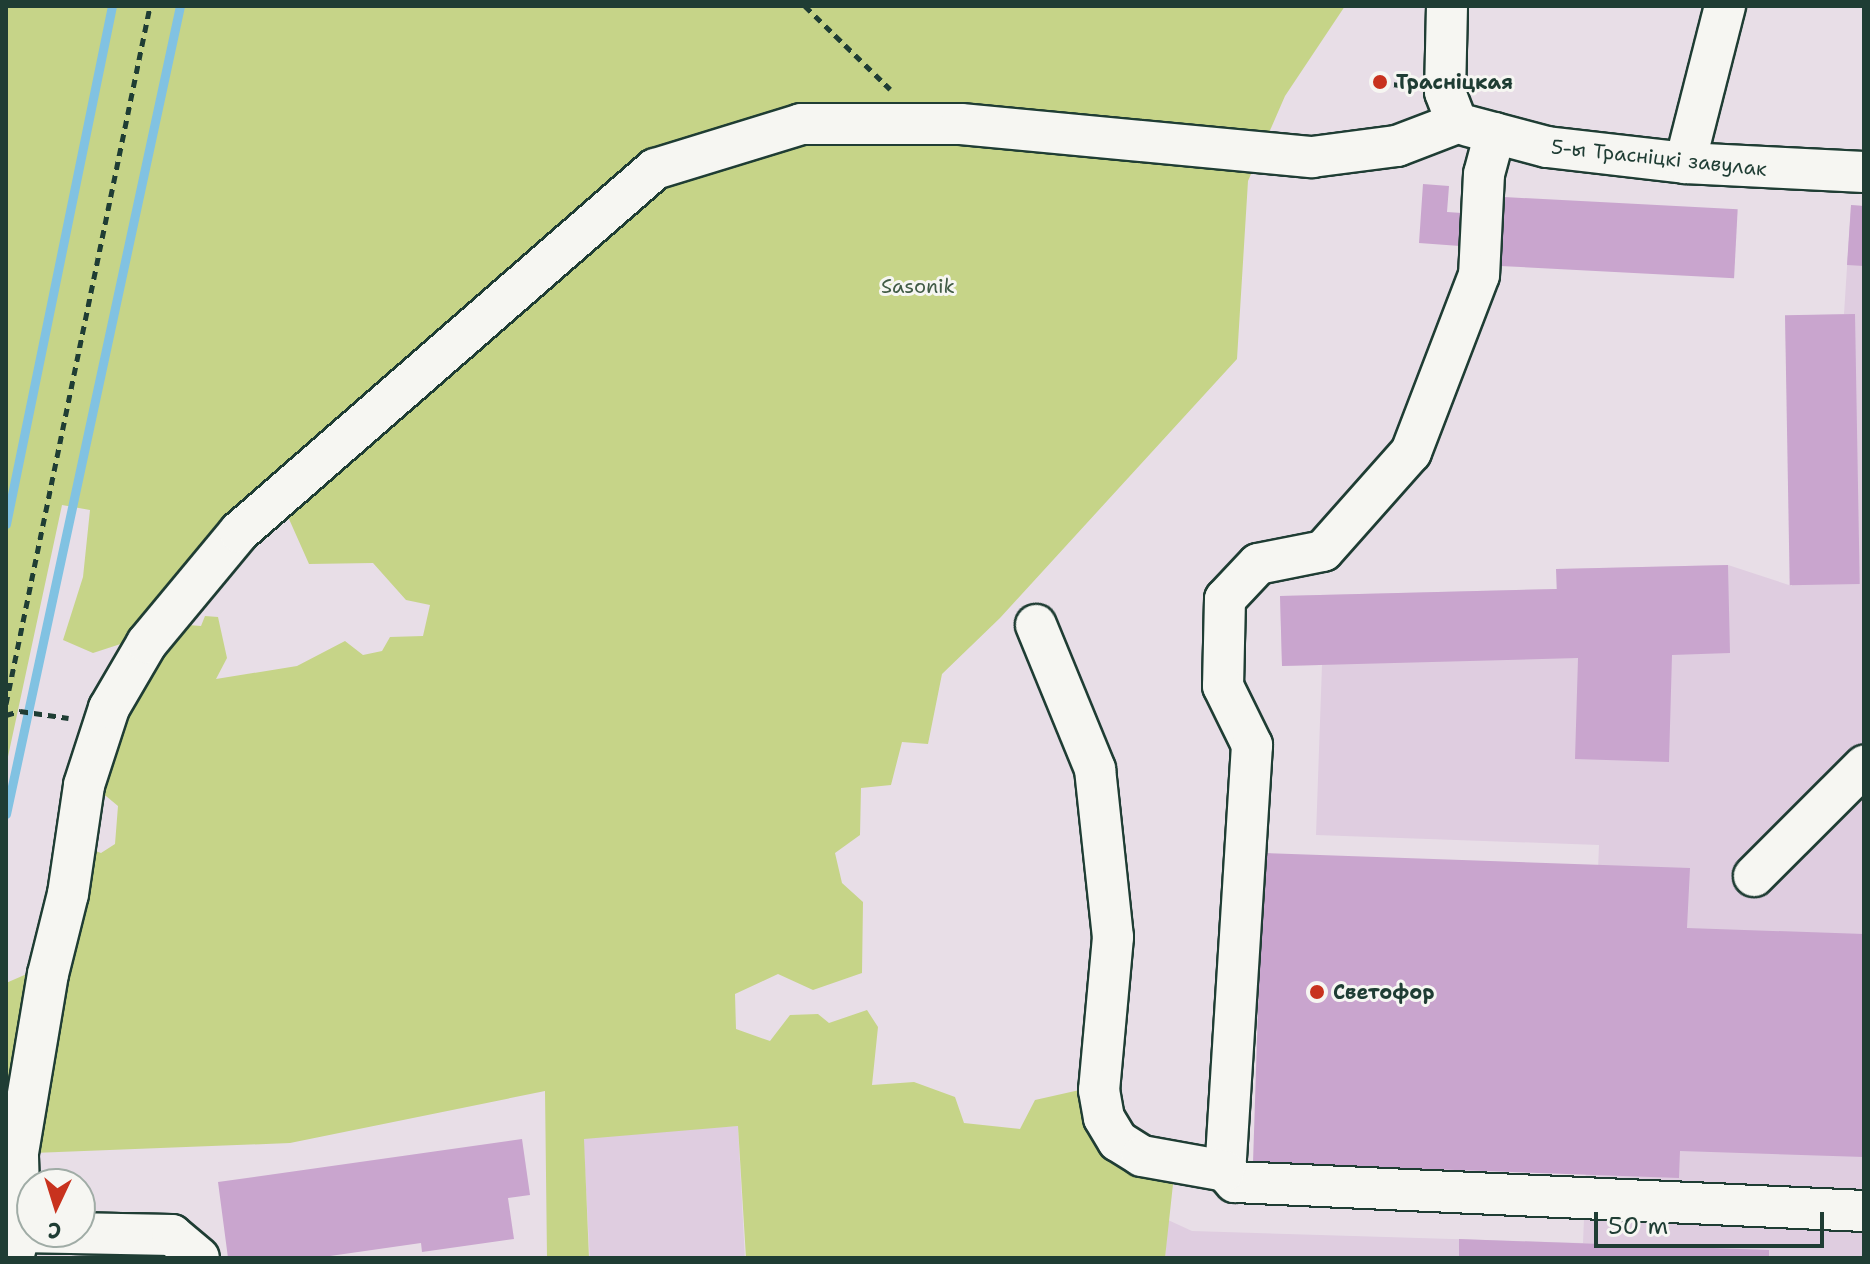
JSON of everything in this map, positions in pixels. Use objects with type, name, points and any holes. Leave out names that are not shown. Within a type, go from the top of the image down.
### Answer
[{"type":"street","points":[[1225,1171],[1252,745],[1223,686],[1225,599],[1258,564],[1323,551],[1411,452],[1479,275],[1484,174],[1476,128],[1445,92],[1447,6]]},
{"type":"street","points":[[1685,163],[1725,6]]},
{"type":"street","points":[[18,1168],[84,785],[109,708],[147,643],[239,532],[655,169],[801,124],[925,124],[1312,157],[1397,146],[1476,128]]},
{"type":"street","name":"5-ы Трасніцкі завулак","points":[[1476,128],[1547,147],[1685,163],[1864,172]]},
{"type":"street","points":[[1036,625],[1095,769],[1113,937],[1099,1090],[1104,1118],[1118,1141],[1142,1156],[1225,1171],[1235,1182],[1864,1211]]},
{"type":"street","points":[[1754,876],[1864,766]]},
{"type":"street","points":[[96,1240],[172,1235],[199,1258]]},
{"type":"path","points":[[6,704],[150,6]]},
{"type":"path","points":[[805,6],[925,124]]},
{"type":"path","points":[[6,715],[20,711],[37,714]]},
{"type":"shaded area","points":[[1851,205],[1864,206],[1864,1258],[1165,1258],[1168,1220],[1192,1231],[1583,1243],[1599,845],[1316,835],[1322,665],[1282,666],[1280,596],[1556,589],[1556,569],[1728,565],[1792,586],[1785,316],[1844,314]]},
{"type":"shaded area","points":[[738,1126],[745,1258],[590,1258],[583,1134]]},
{"type":"green space","name":"Sasonik","points":[[6,6],[1345,6],[1285,96],[1248,181],[1237,359],[1000,618],[942,674],[928,744],[902,742],[891,785],[861,788],[860,835],[835,853],[842,883],[863,902],[862,973],[813,990],[778,974],[735,994],[736,1029],[770,1041],[790,1015],[818,1014],[829,1023],[867,1010],[878,1027],[872,1085],[914,1082],[955,1097],[964,1123],[1020,1129],[1035,1100],[1084,1089],[1174,1175],[1165,1258],[746,1258],[738,1126],[584,1139],[589,1258],[547,1258],[545,1091],[290,1143],[33,1153],[87,848],[101,853],[115,844],[118,806],[106,796],[96,798],[119,712],[184,614],[188,625],[201,626],[205,616],[218,617],[227,658],[216,679],[297,666],[345,641],[363,655],[382,651],[390,637],[423,636],[430,605],[406,600],[373,563],[309,564],[285,510],[139,638],[93,653],[63,640],[83,577],[90,510],[62,505],[6,766]]},
{"type":"green space","points":[[36,970],[6,1145],[6,983]]},
{"type":"building","points":[[1423,184],[1449,186],[1447,212],[1462,213],[1460,246],[1419,243]]},
{"type":"building","points":[[1504,197],[1738,209],[1734,278],[1500,266]]},
{"type":"building","points":[[1851,205],[1864,206],[1864,266],[1847,265]]},
{"type":"building","points":[[1855,314],[1860,584],[1790,585],[1785,315]]},
{"type":"building","points":[[1728,565],[1730,653],[1672,655],[1669,762],[1575,759],[1578,658],[1282,666],[1280,596],[1557,589],[1556,569]]},
{"type":"building","points":[[1263,853],[1690,868],[1687,928],[1864,934],[1864,1157],[1680,1151],[1679,1178],[1253,1163]]},
{"type":"building","points":[[522,1139],[530,1195],[508,1198],[514,1239],[422,1252],[421,1243],[316,1258],[228,1258],[218,1182]]},
{"type":"building","points":[[1459,1239],[1769,1250],[1769,1258],[1459,1258]]},
{"type":"waterway","points":[[6,524],[112,6]]},
{"type":"waterway","points":[[6,814],[180,6]]},
{"type":"place","name":"Трасніцкая","points":[[1380,82]]},
{"type":"place","name":"Светофор","points":[[1317,992]]}]
